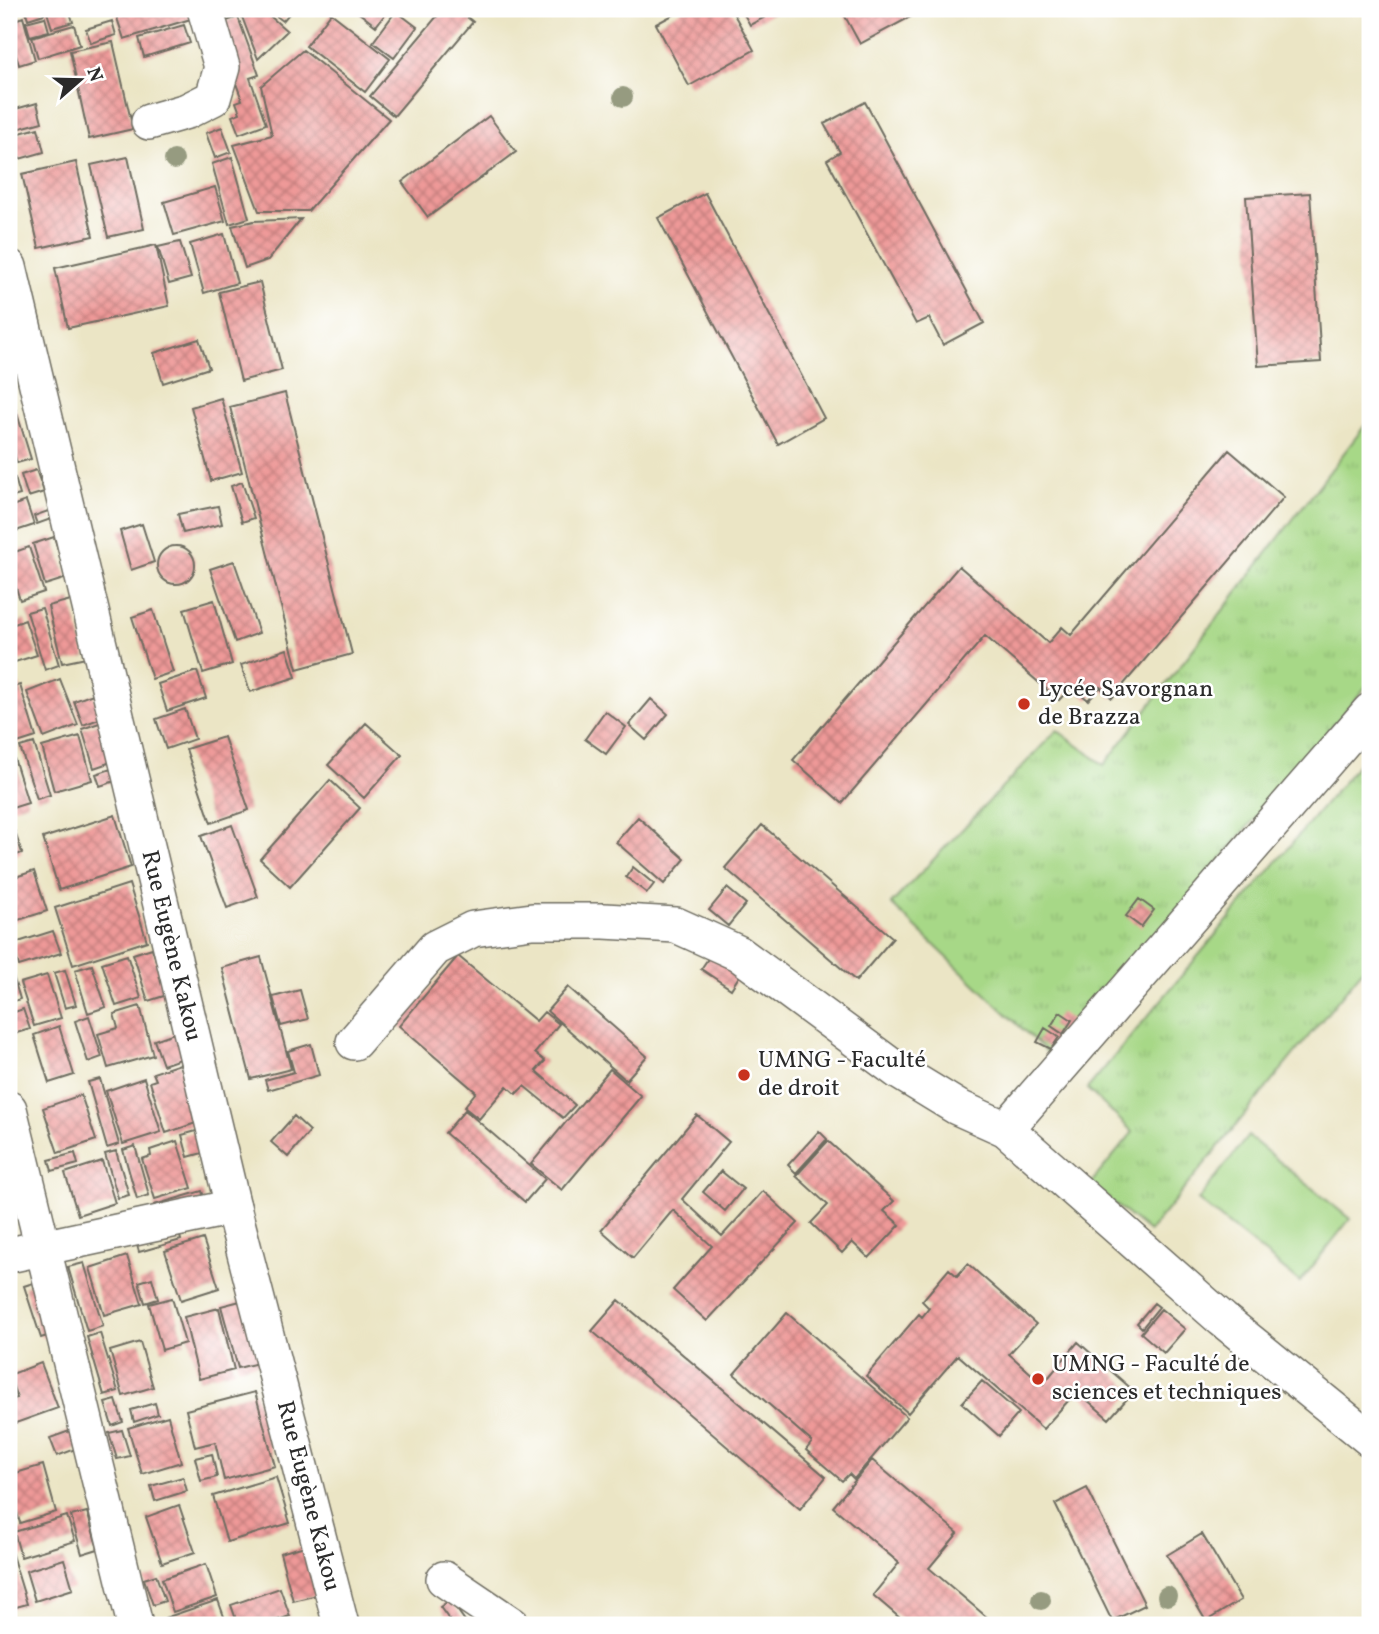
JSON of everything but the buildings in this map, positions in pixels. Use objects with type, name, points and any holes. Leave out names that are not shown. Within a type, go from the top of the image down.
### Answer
[{"type":"street","points":[[149,122],[187,111],[213,98],[222,67],[205,9]]},
{"type":"street","name":"Rue Eugène Kakou","points":[[9,267],[19,349],[233,1206],[341,1625]]},
{"type":"street","points":[[1006,1129],[1370,712]]},
{"type":"street","points":[[354,1042],[435,948],[473,929],[532,921],[604,921],[676,926],[738,953],[898,1071],[957,1107],[1006,1129],[1222,1319],[1370,1439]]},
{"type":"street","points":[[9,1109],[135,1625]]},
{"type":"street","points":[[9,1255],[233,1206]]},
{"type":"street","points":[[444,1578],[512,1625]]},
{"type":"green space","points":[[1370,419],[1370,682],[1053,1058],[891,904],[1057,730],[1104,765]]},
{"type":"green space","points":[[1370,750],[1370,961],[1149,1232],[1090,1184],[1133,1132],[1087,1089]]},
{"type":"green space","points":[[1248,1136],[1350,1219],[1300,1282],[1198,1200]]},
{"type":"place","name":"Lycée Savorgnan de Brazza","points":[[1024,704]]},
{"type":"place","name":"UMNG - Faculté de droit","points":[[744,1075]]},
{"type":"place","name":"UMNG - Faculté de sciences et techniques","points":[[1038,1379]]}]
